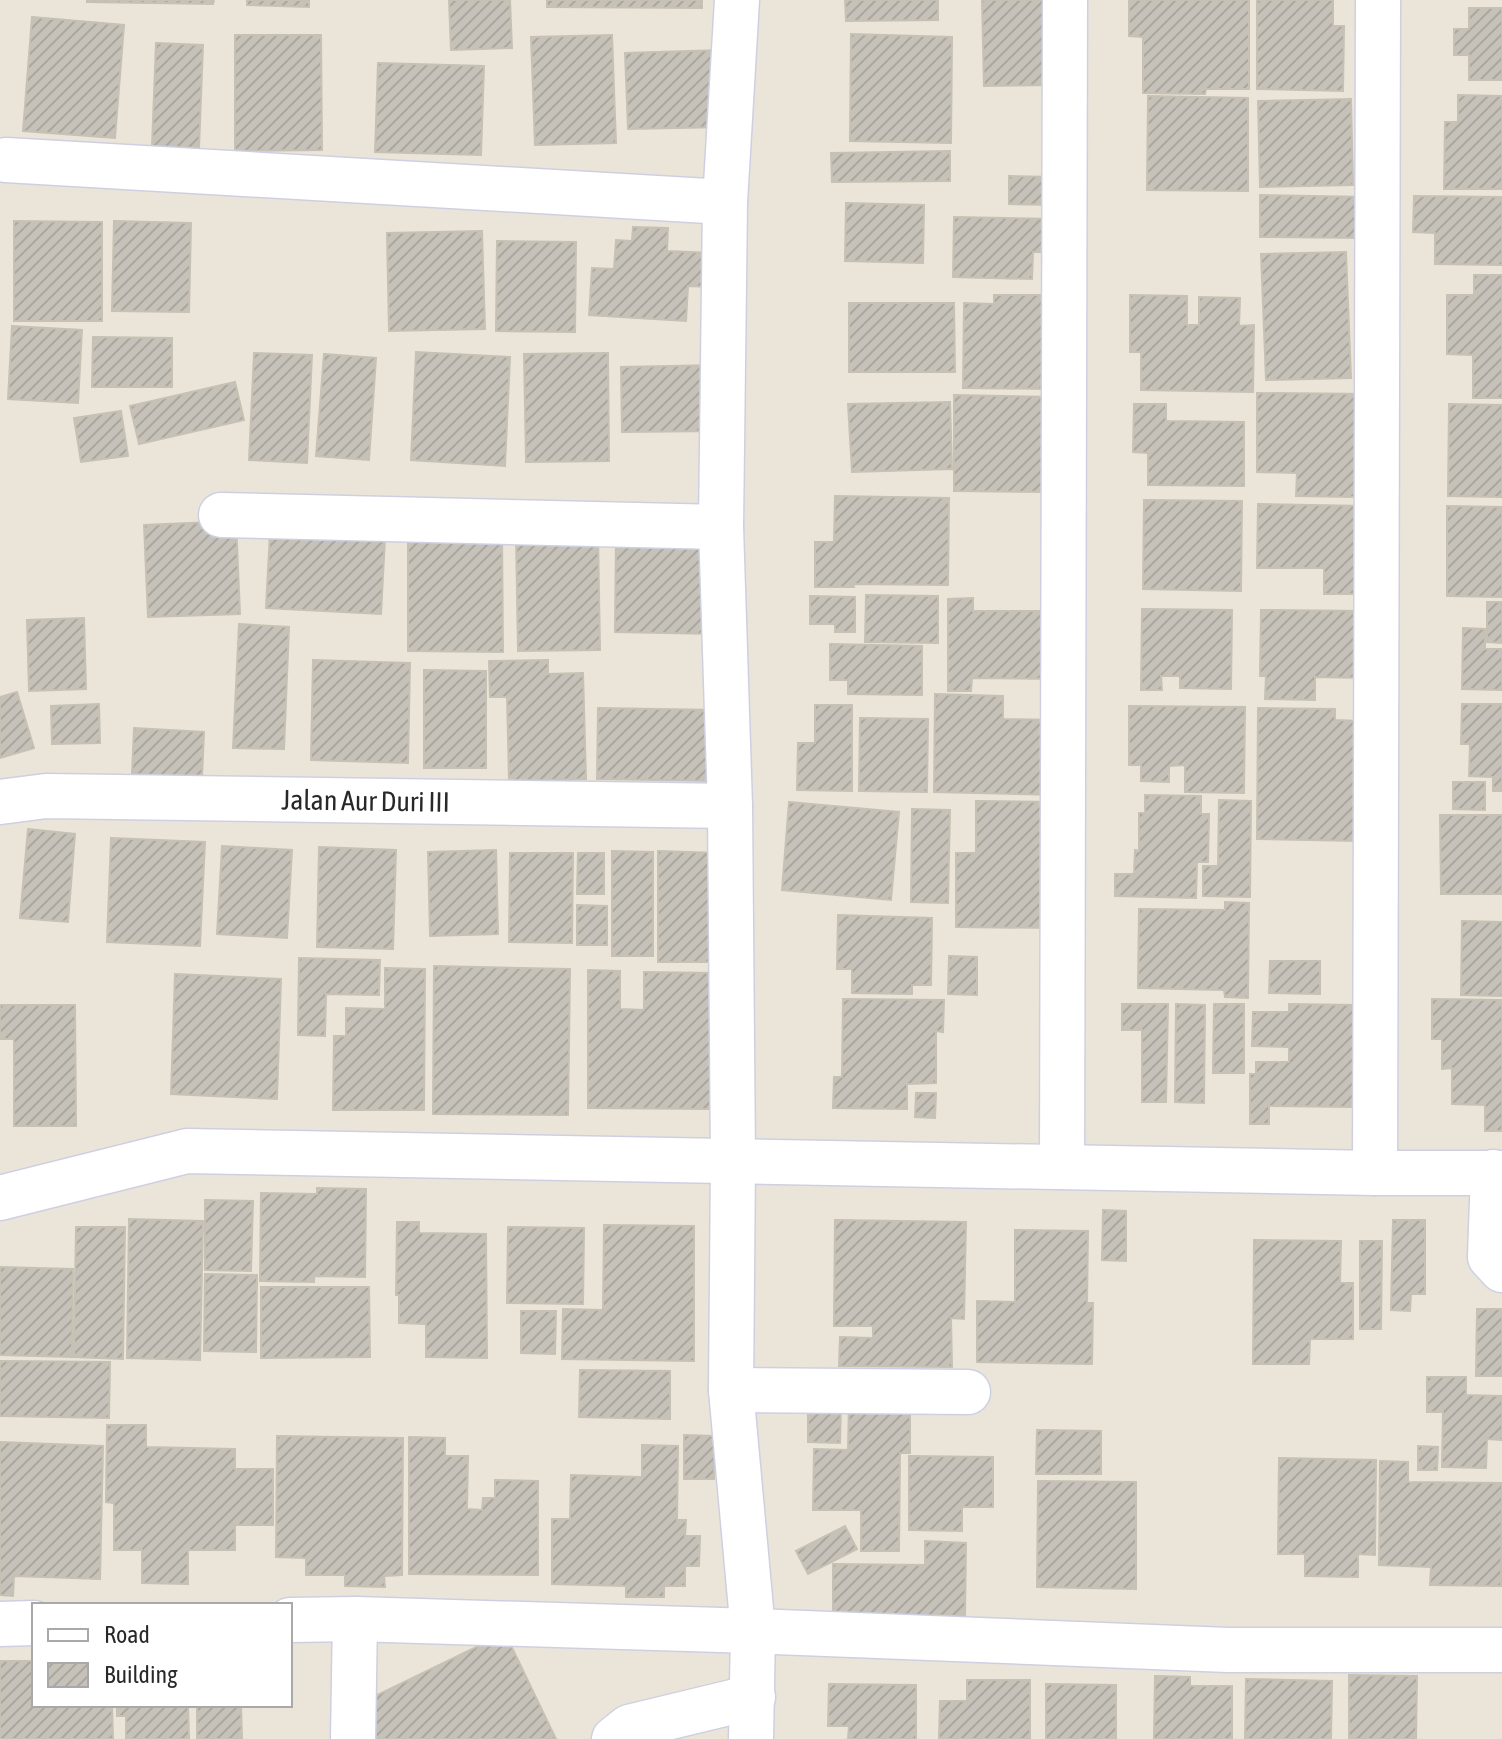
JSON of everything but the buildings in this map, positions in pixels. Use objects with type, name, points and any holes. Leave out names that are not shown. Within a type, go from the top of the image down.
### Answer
[{"type":"street","points":[[614,1739],[629,1727],[752,1718],[753,1631],[731,1390],[730,806],[721,527],[725,202],[737,0]]},
{"type":"street","points":[[1062,1167],[1065,0]]},
{"type":"street","points":[[1375,1173],[1378,0]]},
{"type":"street","points":[[6,160],[725,202]]},
{"type":"street","points":[[221,515],[721,527]]},
{"type":"street","name":"Jalan Aur Duri III","points":[[0,802],[46,796],[730,806]]},
{"type":"street","points":[[0,1198],[187,1151],[1375,1173],[1497,1172],[1490,1257],[1502,1270]]},
{"type":"street","points":[[731,1390],[968,1392]]},
{"type":"street","points":[[353,1739],[355,1619]]},
{"type":"street","points":[[292,1620],[355,1619],[753,1631],[1228,1650],[1502,1650]]},
{"type":"street","points":[[0,1624],[32,1623]]}]
